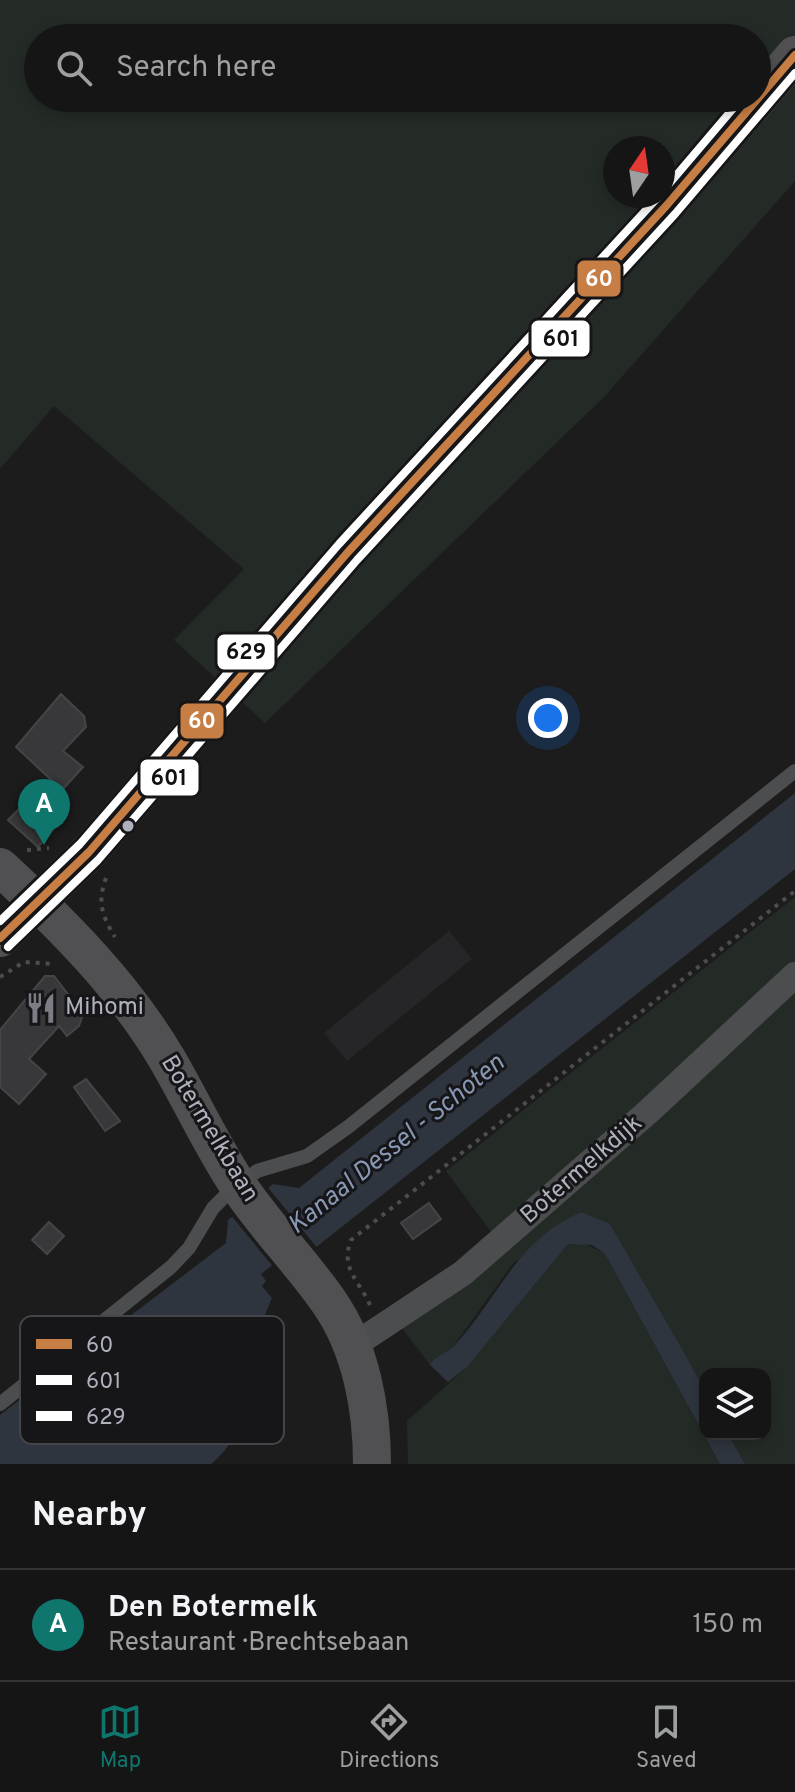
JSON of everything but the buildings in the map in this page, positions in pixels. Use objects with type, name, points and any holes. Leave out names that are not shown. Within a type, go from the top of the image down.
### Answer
[{"type":"main road","points":[[771,83],[795,55]]},
{"type":"main road","points":[[9,951],[39,902],[89,852],[348,552],[666,206],[746,112]]},
{"type":"main road","name":"Botermelkbaan","points":[[11,859],[39,902],[138,1016],[243,1192],[330,1302],[353,1346],[370,1418],[372,1464]]},
{"type":"street","name":"Botermelkdijk","points":[[353,1346],[463,1273],[649,1111],[795,975]]},
{"type":"lane","points":[[110,1316],[171,1267],[189,1248],[217,1203],[243,1192],[257,1171],[307,1156],[348,1127],[795,771]]},
{"type":"lane","points":[[0,1404],[20,1388]]},
{"type":"path","points":[[11,859],[55,845]]},
{"type":"path","points":[[101,901],[110,868]]},
{"type":"path","points":[[353,1346],[373,1314],[347,1267],[346,1254],[351,1240],[795,891]]},
{"type":"path","points":[[0,977],[9,951],[47,961]]},
{"type":"shaded area","points":[[0,0],[795,0],[795,181],[603,398],[265,723],[174,640],[244,569],[54,406],[0,469]]},
{"type":"shaded area","points":[[795,897],[795,1464],[745,1464],[731,1440],[771,1440],[771,1368],[699,1368],[699,1380],[610,1224],[514,1262],[452,1348],[430,1365],[402,1328],[503,1248],[446,1171]]},
{"type":"shaded area","points":[[449,931],[472,959],[347,1061],[324,1033]]},
{"type":"shaded area","points":[[584,1243],[605,1254],[699,1426],[699,1440],[707,1440],[720,1464],[408,1464],[407,1421],[467,1367],[568,1244]]},
{"type":"water","name":"Kanaal Dessel - Schoten","points":[[795,793],[795,869],[315,1248],[306,1239],[261,1274],[266,1281],[262,1286],[272,1298],[265,1316],[130,1316],[226,1243],[228,1220],[273,1184],[299,1188]]},
{"type":"water","points":[[581,1212],[610,1224],[699,1380],[699,1426],[605,1254],[592,1245],[568,1244],[467,1367],[448,1382],[430,1365],[454,1346],[524,1255],[558,1224]]},
{"type":"water","points":[[20,1400],[20,1444],[229,1444],[211,1464],[0,1464],[0,1415]]},
{"type":"water","points":[[707,1440],[731,1440],[745,1464],[720,1464]]},
{"type":"pier","points":[[266,1185],[319,1250],[313,1252],[306,1244],[275,1269],[229,1213]]},
{"type":"transit line","name":"60","points":[[771,83],[795,55]]},
{"type":"transit line","name":"601","points":[[771,101],[795,73]]},
{"type":"transit line","name":"629","points":[[675,177],[730,112]]},
{"type":"transit line","name":"60","points":[[0,938],[89,852],[348,552],[666,206],[746,112]]},
{"type":"transit line","name":"601","points":[[8,947],[98,860],[357,560],[675,214],[762,112]]},
{"type":"transit line","name":"629","points":[[0,921],[80,844],[339,544],[648,208]]},
{"type":"place","name":"Den Botermelk","points":[[44,845]]},
{"type":"place","name":"Mihomi","points":[[41,1008]]}]
